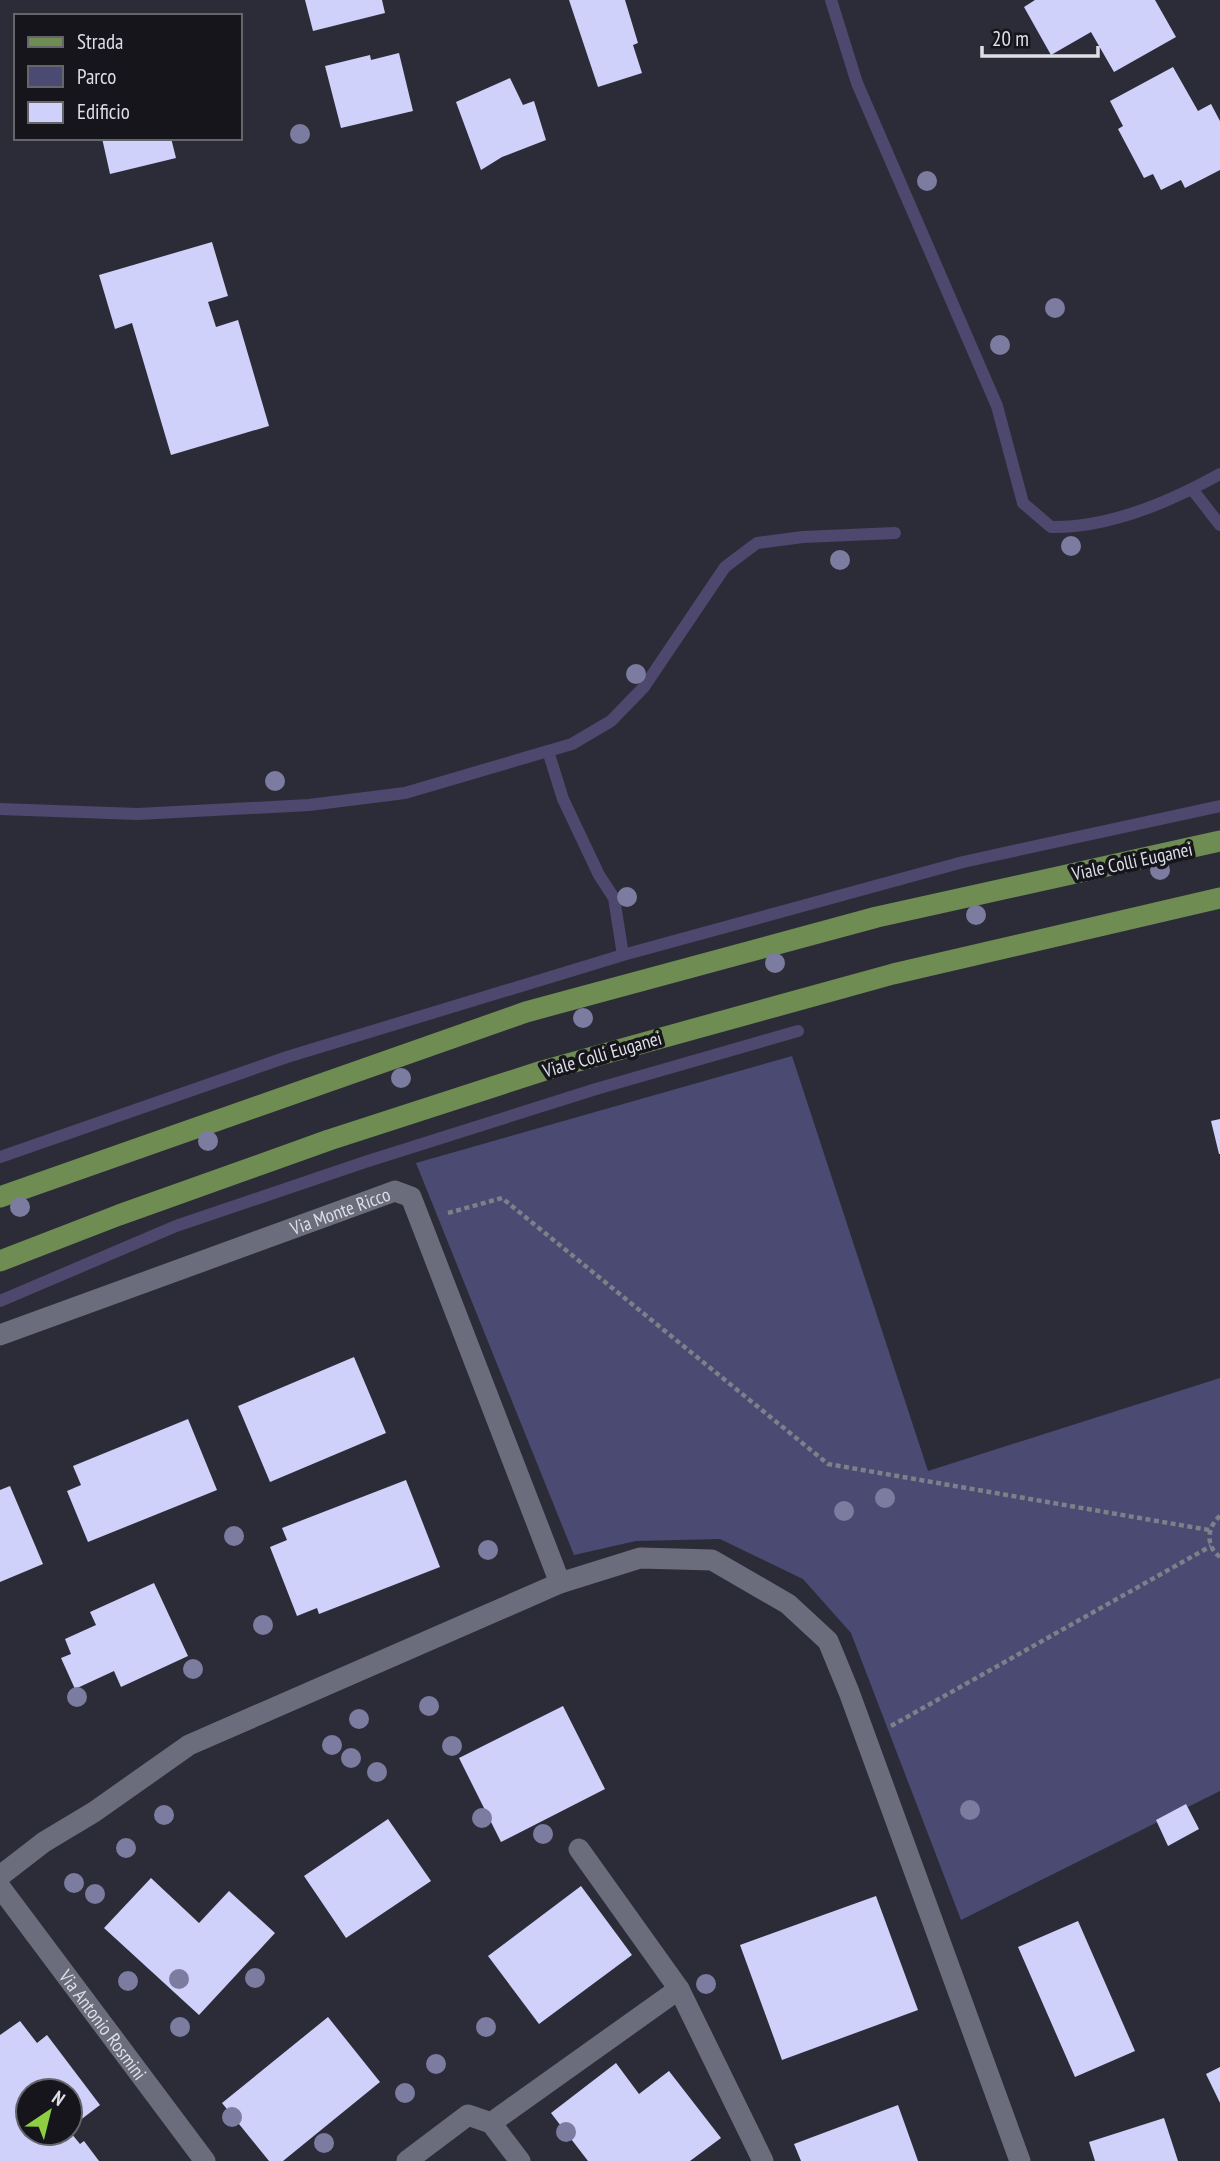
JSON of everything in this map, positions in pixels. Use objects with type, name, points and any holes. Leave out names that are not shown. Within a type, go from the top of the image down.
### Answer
[{"type":"main road","name":"Viale Colli Euganei","points":[[0,1197],[98,1160],[526,1012],[877,917],[1220,841]]},
{"type":"main road","name":"Viale Colli Euganei","points":[[0,1261],[118,1215],[329,1140],[542,1071],[892,974],[1220,898]]},
{"type":"street","name":"Via Monte Ricco","points":[[0,1335],[394,1191],[411,1197],[560,1583]]},
{"type":"street","points":[[0,1876],[44,1842],[105,1805],[189,1745],[560,1583],[640,1558],[712,1560],[788,1604],[828,1641],[1020,2161]]},
{"type":"street","points":[[579,1849],[679,1989],[763,2161]]},
{"type":"street","name":"Via Antonio Rosmini","points":[[0,1887],[205,2161]]},
{"type":"street","points":[[491,2123],[679,1989]]},
{"type":"street","points":[[407,2161],[468,2115],[491,2123],[520,2161]]},
{"type":"path","points":[[421,1220],[502,1198],[828,1464],[1209,1530]]},
{"type":"path","points":[[1220,1516],[1213,1521],[1209,1530],[1211,1546],[1220,1556]]},
{"type":"path","points":[[867,1741],[938,1698],[1211,1546]]},
{"type":"green space","points":[[792,1056],[928,1471],[1220,1378],[1220,1791],[961,1920],[851,1633],[803,1579],[720,1539],[636,1541],[574,1555],[416,1163]]},
{"type":"building","points":[[305,0],[382,0],[385,13],[313,31]]},
{"type":"building","points":[[569,0],[625,0],[638,43],[633,45],[642,73],[598,87]]},
{"type":"building","points":[[1035,0],[1155,0],[1176,37],[1114,72],[1091,32],[1051,55],[1024,7]]},
{"type":"building","points":[[399,53],[413,111],[341,128],[325,66],[370,55],[371,60]]},
{"type":"building","points":[[1173,67],[1198,111],[1211,104],[1220,121],[1220,170],[1185,188],[1181,180],[1161,190],[1153,174],[1144,178],[1118,129],[1123,126],[1110,101]]},
{"type":"building","points":[[510,78],[523,105],[534,101],[546,140],[502,157],[481,170],[456,102]]},
{"type":"building","points":[[102,140],[172,140],[176,158],[110,174]]},
{"type":"building","points":[[212,242],[228,296],[208,302],[216,327],[238,320],[269,426],[171,455],[132,323],[115,329],[99,275]]},
{"type":"building","points":[[1220,1119],[1220,1154],[1219,1154],[1211,1121]]},
{"type":"building","points":[[354,1357],[386,1433],[270,1482],[238,1406]]},
{"type":"building","points":[[188,1419],[217,1490],[88,1542],[67,1491],[81,1485],[73,1466]]},
{"type":"building","points":[[406,1480],[440,1567],[319,1614],[317,1608],[297,1616],[270,1547],[287,1540],[282,1528]]},
{"type":"building","points":[[10,1486],[43,1564],[0,1582],[0,1490]]},
{"type":"building","points":[[154,1583],[188,1656],[121,1687],[114,1671],[75,1689],[61,1658],[71,1654],[65,1639],[96,1625],[90,1612]]},
{"type":"building","points":[[563,1706],[605,1789],[501,1842],[459,1758]]},
{"type":"building","points":[[1186,1804],[1199,1829],[1168,1846],[1156,1820]]},
{"type":"building","points":[[388,1819],[431,1881],[346,1938],[304,1876]]},
{"type":"building","points":[[151,1878],[199,1923],[229,1891],[275,1933],[199,2015],[104,1928]]},
{"type":"building","points":[[581,1886],[632,1955],[539,2024],[488,1956]]},
{"type":"building","points":[[876,1896],[918,2010],[782,2060],[740,1945]]},
{"type":"building","points":[[1078,1921],[1135,2051],[1075,2077],[1018,1947]]},
{"type":"building","points":[[328,2017],[380,2082],[283,2161],[269,2161],[222,2103]]},
{"type":"building","points":[[20,2021],[37,2043],[47,2035],[79,2077],[14,2077],[14,2147],[84,2147],[84,2141],[99,2161],[0,2161],[0,2035]]},
{"type":"building","points":[[616,2063],[639,2094],[669,2071],[721,2138],[690,2161],[588,2161],[551,2113]]},
{"type":"building","points":[[1220,2067],[1220,2103],[1206,2074]]},
{"type":"building","points":[[84,2084],[100,2105],[84,2117]]},
{"type":"building","points":[[898,2105],[918,2161],[801,2161],[794,2144]]},
{"type":"building","points":[[1164,2118],[1178,2161],[1095,2161],[1089,2142]]},
{"type":"waterway","points":[[831,0],[857,83],[997,406],[1023,503],[1051,527],[1095,523],[1160,503],[1220,474]]},
{"type":"waterway","points":[[1192,489],[1220,525]]},
{"type":"waterway","points":[[0,809],[138,814],[309,805],[405,793],[572,744],[611,721],[644,687],[725,567],[757,543],[803,537],[895,533]]},
{"type":"waterway","points":[[548,751],[563,799],[599,875],[614,898],[623,955]]},
{"type":"waterway","points":[[0,1157],[287,1057],[623,955],[963,862],[1220,806]]},
{"type":"waterway","points":[[0,1301],[176,1226],[365,1162],[596,1089],[798,1031]]}]
